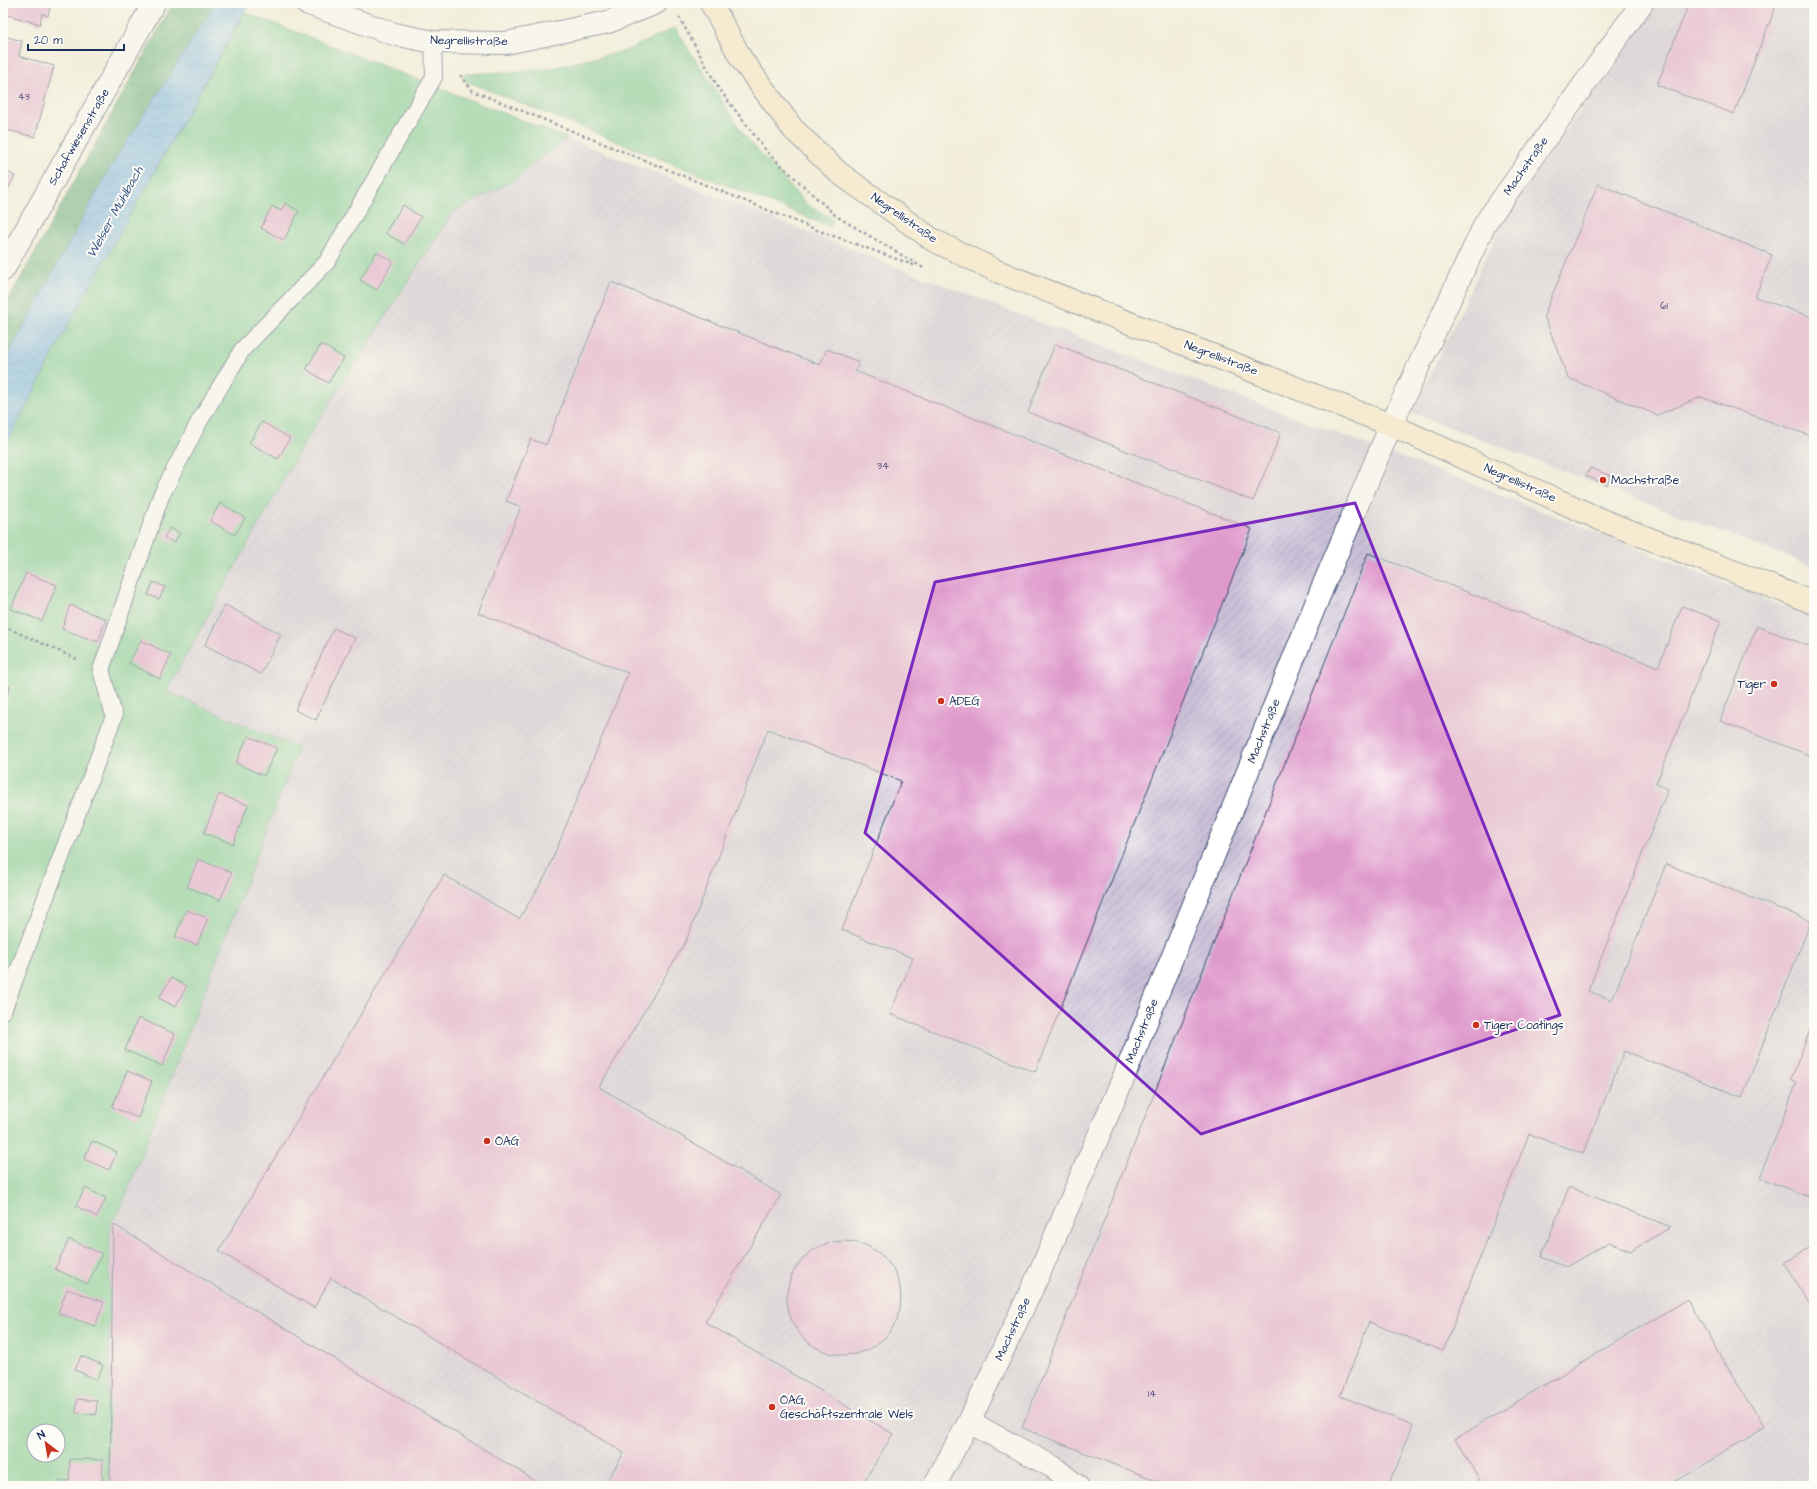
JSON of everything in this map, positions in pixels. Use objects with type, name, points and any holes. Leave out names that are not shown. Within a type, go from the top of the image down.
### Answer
[{"type":"main road","name":"Negrellistraße","points":[[711,3],[742,60],[793,129],[839,173],[933,240],[999,272],[1391,424],[1604,521],[1814,603]]},
{"type":"street","name":"Schafwiesenstraße","points":[[3,270],[154,3]]},
{"type":"street","name":"Negrellistraße","points":[[306,3],[394,34],[433,42],[506,43],[608,22],[656,3]]},
{"type":"street","name":"Machstraße","points":[[934,1486],[969,1422],[1039,1274],[1123,1079],[1321,591],[1391,424],[1486,222],[1642,3]]},
{"type":"street","points":[[969,1422],[1053,1467],[1077,1486]]},
{"type":"lane","points":[[3,1011],[114,716],[101,670],[161,496],[199,422],[242,350],[327,262],[434,77],[433,42]]},
{"type":"path","points":[[422,3],[433,5],[521,3]]},
{"type":"path","points":[[433,42],[473,91],[817,230],[921,268]]},
{"type":"path","points":[[3,626],[101,670]]},
{"type":"highlighted area","points":[[1355,503],[1560,1015],[1201,1134],[865,833],[935,582]]},
{"type":"shaded area","points":[[1655,3],[1814,3],[1814,567],[1412,413],[1509,208],[1595,90]]},
{"type":"shaded area","points":[[567,138],[1015,313],[1481,487],[1814,618],[1814,1486],[108,1486],[110,1223],[119,1213],[298,748],[166,691],[306,440],[452,213],[512,181]]},
{"type":"green space","points":[[173,3],[216,4],[110,168],[3,365],[3,310]]},
{"type":"green space","points":[[245,12],[567,138],[512,181],[452,213],[306,440],[166,691],[298,748],[119,1213],[110,1223],[108,1486],[3,1486],[3,451],[69,323]]},
{"type":"green space","points":[[675,28],[745,136],[807,205],[833,219],[831,227],[463,80],[464,74],[543,70],[625,51]]},
{"type":"water","name":"Welser Mühlbach","points":[[216,3],[252,3],[244,12],[69,323],[3,451],[3,365],[110,168]]},
{"type":"building","points":[[3,3],[51,3],[48,16],[42,14],[40,24],[3,14]]},
{"type":"building","points":[[1689,3],[1777,3],[1734,114],[1657,85]]},
{"type":"building","points":[[3,36],[22,41],[19,56],[54,66],[35,137],[3,129]]},
{"type":"building","points":[[3,170],[15,176],[3,199]]},
{"type":"building","points":[[1598,184],[1772,255],[1755,297],[1814,318],[1814,437],[1701,397],[1657,415],[1568,378],[1544,315]]},
{"type":"building","points":[[285,203],[299,211],[284,240],[261,228],[272,206],[281,211]]},
{"type":"building","points":[[403,205],[421,217],[404,244],[385,233]]},
{"type":"building","points":[[376,252],[393,261],[377,290],[360,280]]},
{"type":"building","points":[[611,282],[820,365],[827,349],[859,362],[855,371],[1252,529],[1035,1072],[890,1014],[913,958],[842,930],[901,781],[768,729],[686,941],[599,1087],[781,1195],[705,1322],[893,1434],[861,1486],[604,1486],[624,1453],[331,1278],[314,1308],[219,1251],[444,875],[519,919],[546,875],[628,673],[478,613],[521,507],[506,501],[531,439],[546,445]]},
{"type":"building","points":[[321,344],[344,358],[328,383],[306,369]]},
{"type":"building","points":[[1055,344],[1281,433],[1253,501],[1028,412]]},
{"type":"building","points":[[262,422],[290,438],[278,459],[249,443]]},
{"type":"building","name":"Machstraße","points":[[1590,468],[1611,476],[1607,485],[1586,476]]},
{"type":"building","points":[[220,503],[245,518],[235,535],[210,521]]},
{"type":"building","points":[[170,528],[180,533],[174,543],[164,537]]},
{"type":"building","name":"Tiger Coatings","points":[[1368,553],[1658,667],[1682,606],[1721,621],[1656,784],[1668,789],[1588,991],[1612,1000],[1666,864],[1811,921],[1742,1097],[1624,1051],[1583,1154],[1529,1134],[1443,1351],[1369,1322],[1340,1396],[1413,1425],[1389,1486],[1170,1486],[1022,1428]]},
{"type":"building","points":[[26,573],[57,585],[42,621],[11,609]]},
{"type":"building","points":[[153,582],[165,587],[159,599],[148,595]]},
{"type":"building","points":[[70,605],[106,619],[98,642],[62,629]]},
{"type":"building","points":[[225,605],[281,634],[261,674],[205,645]]},
{"type":"building","name":"Tiger","points":[[1757,626],[1814,648],[1814,757],[1720,721]]},
{"type":"building","points":[[334,628],[355,638],[316,720],[295,710]]},
{"type":"building","points":[[141,640],[171,655],[160,679],[129,663]]},
{"type":"building","points":[[3,684],[10,686],[3,707]]},
{"type":"building","points":[[248,736],[277,748],[264,776],[236,763]]},
{"type":"building","points":[[219,794],[248,805],[233,844],[204,833]]},
{"type":"building","points":[[198,859],[232,873],[220,900],[187,887]]},
{"type":"building","points":[[186,910],[208,918],[197,945],[175,937]]},
{"type":"building","points":[[171,978],[187,986],[175,1007],[159,998]]},
{"type":"building","points":[[138,1018],[175,1034],[162,1066],[125,1050]]},
{"type":"building","points":[[1814,1020],[1814,1199],[1760,1178],[1797,1082],[1791,1079]]},
{"type":"building","points":[[127,1071],[152,1081],[138,1118],[112,1107]]},
{"type":"building","points":[[92,1141],[117,1152],[109,1170],[84,1159]]},
{"type":"building","points":[[1569,1187],[1671,1227],[1631,1251],[1609,1242],[1566,1267],[1541,1257]]},
{"type":"building","points":[[85,1188],[106,1198],[97,1217],[76,1206]]},
{"type":"building","points":[[113,1224],[544,1486],[110,1486]]},
{"type":"building","points":[[69,1239],[102,1254],[88,1284],[55,1269]]},
{"type":"building","points":[[844,1241],[855,1242],[866,1246],[876,1251],[884,1258],[891,1266],[896,1276],[900,1287],[900,1309],[896,1320],[891,1330],[884,1338],[876,1345],[866,1350],[855,1354],[844,1355],[833,1354],[822,1350],[812,1345],[804,1338],[797,1330],[792,1320],[788,1309],[787,1298],[788,1287],[792,1276],[797,1266],[804,1258],[812,1251],[822,1246],[833,1242]]},
{"type":"building","points":[[1814,1245],[1814,1311],[1784,1263]]},
{"type":"building","points":[[67,1289],[104,1302],[95,1326],[58,1313]]},
{"type":"building","points":[[1687,1299],[1764,1428],[1667,1486],[1483,1486],[1455,1439]]},
{"type":"building","points":[[81,1356],[103,1365],[97,1380],[75,1370]]},
{"type":"building","points":[[77,1399],[97,1401],[96,1415],[76,1413]]},
{"type":"building","points":[[70,1459],[103,1460],[102,1486],[59,1486],[60,1480],[69,1481]]},
{"type":"place","name":"Machstraße","points":[[1603,480]]},
{"type":"place","name":"Tiger","points":[[1774,684]]},
{"type":"place","name":"ADEG","points":[[941,701]]},
{"type":"place","name":"Tiger Coatings","points":[[1476,1025]]},
{"type":"place","name":"ÖAG","points":[[487,1141]]},
{"type":"place","name":"ÖAG, Geschäftszentrale Wels","points":[[772,1407]]}]
